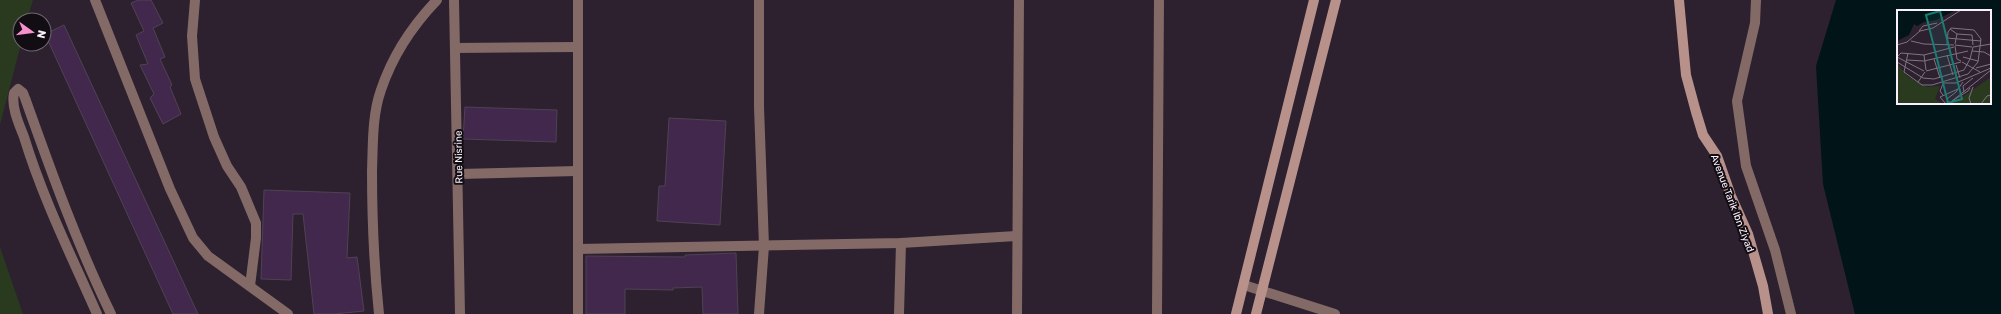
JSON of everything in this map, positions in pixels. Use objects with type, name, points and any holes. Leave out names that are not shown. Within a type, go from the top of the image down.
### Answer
[{"type":"street","points":[[94,0],[186,225],[200,247],[208,256],[288,314]]},
{"type":"street","points":[[195,0],[192,36],[195,79],[214,137],[227,166],[241,187],[256,224],[256,238],[250,286]]},
{"type":"street","name":"Rue Nisrine","points":[[454,0],[459,174],[460,314]]},
{"type":"street","points":[[578,0],[578,314]]},
{"type":"street","points":[[759,0],[759,106],[764,246],[759,314]]},
{"type":"street","points":[[1017,314],[1016,236],[1019,0]]},
{"type":"street","points":[[1157,314],[1159,0]]},
{"type":"street","points":[[1236,314],[1314,0]]},
{"type":"street","points":[[1256,314],[1336,0]]},
{"type":"street","name":"Avenue Tarik Ibn Ziyad","points":[[1679,0],[1686,75],[1696,112],[1703,135],[1717,156],[1730,196],[1748,234],[1763,286],[1768,314]]},
{"type":"street","points":[[1756,0],[1755,23],[1737,101],[1746,166],[1775,250],[1790,314]]},
{"type":"street","points":[[379,314],[374,270],[372,210],[372,151],[377,105],[380,91],[389,69],[418,21],[434,1]]},
{"type":"street","points":[[455,48],[578,47]]},
{"type":"street","points":[[97,314],[51,212],[34,168],[14,106],[14,93],[18,89],[23,93],[66,211],[110,314]]},
{"type":"street","points":[[459,174],[577,171]]},
{"type":"street","points":[[578,249],[901,243],[1016,236]]},
{"type":"street","points":[[899,314],[901,243]]},
{"type":"street","points":[[1244,285],[1335,314]]},
{"type":"green space","points":[[0,0],[33,0],[29,12],[12,12],[12,52],[19,52],[0,125]]},
{"type":"green space","points":[[0,247],[23,314],[0,314]]},
{"type":"shaded area","points":[[1836,0],[2001,0],[2001,314],[1855,314],[1823,184],[1816,66]]},
{"type":"building","points":[[138,0],[151,0],[163,23],[153,28],[165,57],[160,59],[172,85],[170,87],[181,114],[163,124],[150,98],[154,94],[140,65],[148,64],[136,35],[144,31],[131,3]]},
{"type":"building","points":[[64,25],[198,314],[173,314],[52,49],[52,31]]},
{"type":"building","points":[[465,107],[557,110],[556,142],[463,139]]},
{"type":"building","points":[[669,118],[726,121],[720,225],[657,221],[659,186],[665,186]]},
{"type":"building","points":[[264,190],[350,193],[347,258],[357,257],[364,311],[314,314],[303,214],[293,214],[291,280],[261,279]]},
{"type":"building","points":[[736,253],[738,314],[703,314],[702,287],[673,288],[673,290],[625,289],[625,314],[586,314],[586,256],[685,257],[685,255]]}]
